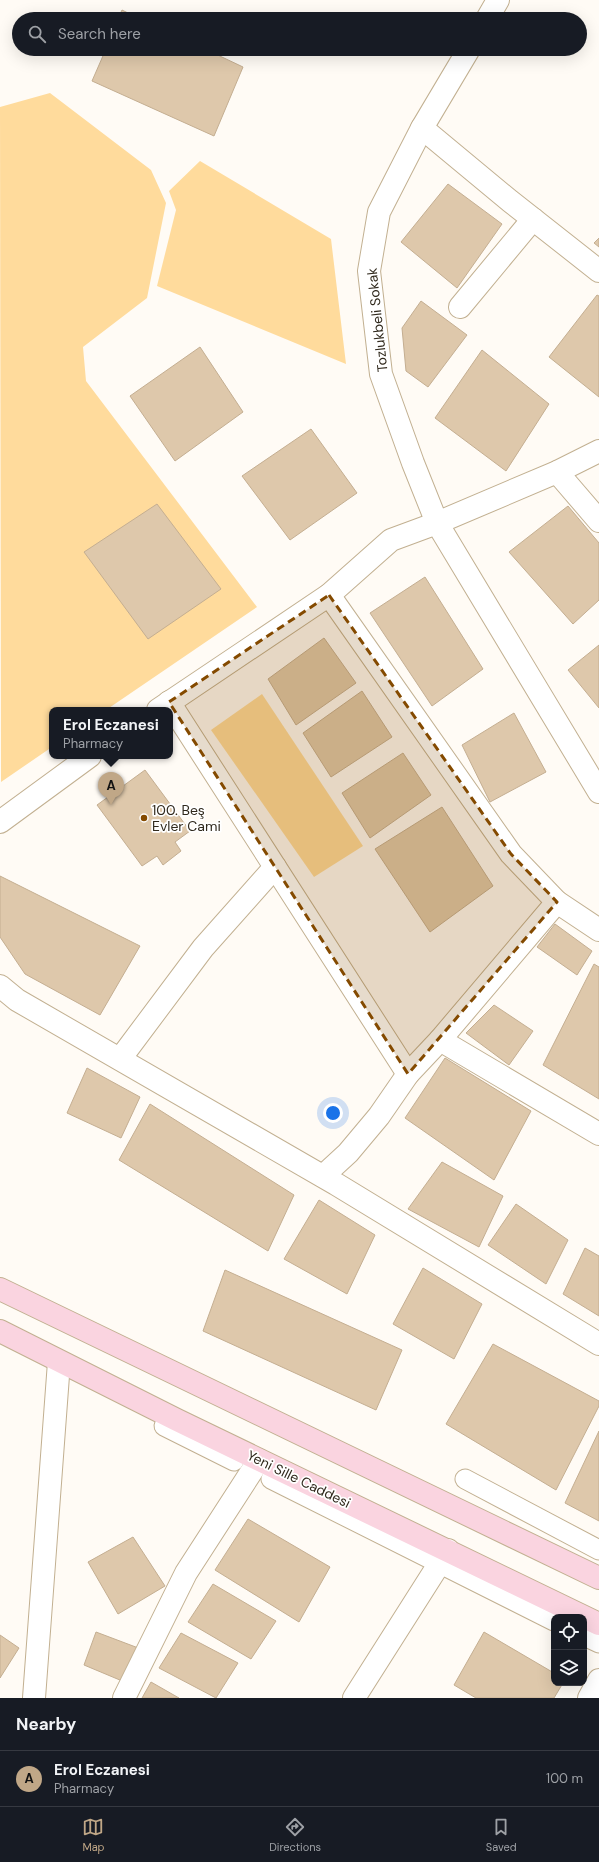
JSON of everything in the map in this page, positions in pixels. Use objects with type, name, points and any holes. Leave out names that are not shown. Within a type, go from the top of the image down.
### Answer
[{"type":"main road","points":[[0,1289],[599,1578]]},
{"type":"main road","name":"Yeni Sille Caddesi","points":[[0,1331],[58,1362],[599,1624]]},
{"type":"street","points":[[491,12],[498,0]]},
{"type":"street","name":"Tozlukbeli Sokak","points":[[465,56],[422,128],[379,212],[369,270],[381,374],[437,524],[599,792]]},
{"type":"street","points":[[422,128],[599,271]]},
{"type":"street","points":[[460,307],[533,219]]},
{"type":"street","points":[[163,706],[329,595],[391,540],[437,524],[557,472],[599,451]]},
{"type":"street","points":[[557,472],[599,521]]},
{"type":"street","points":[[329,595],[511,854],[557,902],[599,930]]},
{"type":"street","points":[[173,720],[275,867],[408,1074]]},
{"type":"street","points":[[0,822],[86,759]]},
{"type":"street","points":[[120,1059],[203,948],[275,867]]},
{"type":"street","points":[[322,1176],[348,1152],[374,1122],[408,1074],[440,1040],[557,902]]},
{"type":"street","points":[[0,986],[16,1000],[322,1176],[599,1344]]},
{"type":"street","points":[[440,1040],[599,1134]]},
{"type":"street","points":[[34,1698],[58,1362]]},
{"type":"street","points":[[76,1382],[234,1461]]},
{"type":"street","points":[[124,1698],[186,1573],[259,1460]]},
{"type":"street","points":[[271,1479],[551,1619]]},
{"type":"street","points":[[465,1479],[599,1550]]},
{"type":"street","points":[[354,1698],[448,1550]]},
{"type":"street","points":[[587,1637],[599,1643]]},
{"type":"street","points":[[589,1698],[599,1680]]},
{"type":"highlighted area","points":[[329,595],[511,854],[557,902],[408,1074],[169,702]]},
{"type":"shaded area","points":[[50,93],[151,170],[166,203],[147,298],[83,347],[86,381],[257,607],[110,707],[49,707],[49,749],[1,782],[0,107]]},
{"type":"shaded area","points":[[200,161],[331,239],[346,364],[157,286],[176,210],[169,191]]},
{"type":"shaded area","points":[[262,694],[363,846],[314,877],[211,730]]},
{"type":"building","points":[[103,56],[220,56],[243,67],[214,136],[92,81]]},
{"type":"building","points":[[448,184],[502,224],[457,288],[401,242]]},
{"type":"building","points":[[599,238],[599,247],[594,243]]},
{"type":"building","points":[[597,295],[599,296],[599,397],[549,357]]},
{"type":"building","points":[[421,301],[467,335],[428,387],[406,371],[402,328]]},
{"type":"building","points":[[200,347],[243,412],[175,461],[130,396]]},
{"type":"building","points":[[482,350],[549,404],[506,471],[435,418]]},
{"type":"building","points":[[311,429],[357,493],[290,540],[242,476]]},
{"type":"building","points":[[157,504],[221,589],[148,639],[84,552]]},
{"type":"building","points":[[568,506],[599,543],[599,600],[573,624],[509,552]]},
{"type":"building","points":[[425,577],[483,669],[432,706],[370,613]]},
{"type":"building","points":[[324,638],[356,683],[296,725],[268,679]]},
{"type":"building","points":[[599,645],[599,708],[568,670]]},
{"type":"building","points":[[362,691],[392,737],[331,777],[303,733]]},
{"type":"building","points":[[514,713],[546,772],[490,802],[462,745]]},
{"type":"building","points":[[403,753],[431,795],[370,838],[342,793]]},
{"type":"building","name":"100. Beş Evler Cami","points":[[145,770],[190,831],[175,842],[181,851],[163,865],[157,856],[142,866],[97,805]]},
{"type":"building","points":[[442,807],[493,886],[430,932],[375,849]]},
{"type":"building","points":[[0,876],[140,946],[100,1015],[25,974],[0,937]]},
{"type":"building","points":[[555,924],[592,951],[577,975],[537,947]]},
{"type":"building","points":[[594,964],[599,967],[599,1099],[543,1065]]},
{"type":"building","points":[[494,1005],[533,1031],[509,1065],[466,1033]]},
{"type":"building","points":[[445,1058],[531,1111],[494,1180],[405,1118]]},
{"type":"building","points":[[87,1068],[140,1097],[121,1138],[67,1113]]},
{"type":"building","points":[[150,1104],[294,1195],[268,1251],[119,1160]]},
{"type":"building","points":[[442,1162],[503,1196],[479,1247],[408,1209]]},
{"type":"building","points":[[319,1200],[375,1235],[347,1294],[284,1259]]},
{"type":"building","points":[[516,1204],[568,1240],[546,1284],[488,1245]]},
{"type":"building","points":[[585,1248],[599,1256],[599,1316],[563,1294]]},
{"type":"building","points":[[423,1268],[482,1304],[454,1359],[393,1324]]},
{"type":"building","points":[[225,1270],[402,1350],[376,1410],[203,1331]]},
{"type":"building","points":[[493,1344],[599,1401],[599,1406],[556,1490],[446,1424]]},
{"type":"building","points":[[599,1431],[599,1521],[565,1503]]},
{"type":"building","points":[[248,1519],[330,1567],[299,1622],[215,1570]]},
{"type":"building","points":[[133,1537],[165,1586],[118,1614],[88,1562]]},
{"type":"building","points":[[213,1584],[276,1621],[251,1659],[188,1622]]},
{"type":"building","points":[[96,1632],[141,1649],[127,1683],[84,1665]]},
{"type":"building","points":[[484,1632],[551,1671],[551,1686],[561,1686],[554,1698],[476,1698],[454,1685]]},
{"type":"building","points":[[181,1633],[238,1663],[216,1698],[159,1668]]},
{"type":"building","points":[[0,1635],[19,1648],[0,1678]]},
{"type":"building","points":[[151,1682],[179,1698],[142,1698]]},
{"type":"place","name":"Erol Eczanesi","points":[[111,805]]},
{"type":"place","name":"100. Beş Evler Cami","points":[[144,818]]}]
